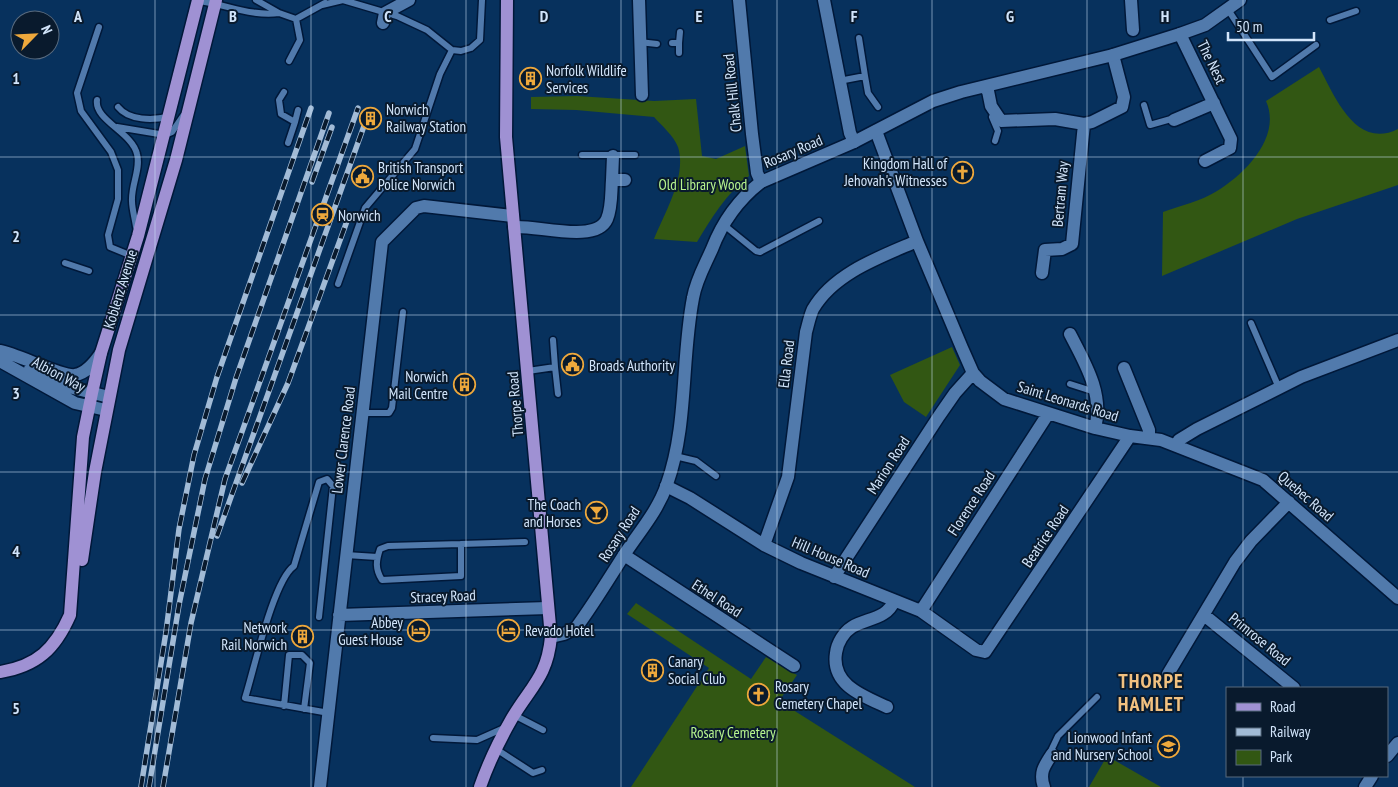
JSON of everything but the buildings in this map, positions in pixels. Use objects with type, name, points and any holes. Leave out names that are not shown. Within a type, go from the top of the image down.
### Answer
[{"type":"main road","name":"Thorpe Road","points":[[480,787],[510,721],[534,688],[545,667],[550,637],[546,518],[528,371],[505,120],[507,0]]},
{"type":"main road","name":"Koblenz Avenue","points":[[0,672],[41,657],[62,634],[70,615],[83,438],[89,406],[101,353],[138,236],[198,1]]},
{"type":"main road","name":"Koblenz Avenue","points":[[73,591],[80,570],[106,410],[119,350],[165,199],[215,1]]},
{"type":"street","points":[[384,18],[409,0]]},
{"type":"street","points":[[639,0],[642,95]]},
{"type":"street","name":"Chalk Hill Road","points":[[739,0],[756,173],[761,182]]},
{"type":"street","points":[[824,0],[839,81],[850,133],[854,142]]},
{"type":"street","points":[[1131,0],[1133,30]]},
{"type":"street","name":"Rosary Road","points":[[550,637],[576,628],[652,514],[666,486],[675,456],[681,421],[685,349],[693,296],[714,243],[724,225],[738,204],[761,182],[854,142],[933,101],[1113,55],[1180,34],[1205,25],[1240,0]]},
{"type":"street","name":"The Nest","points":[[1180,34],[1232,140],[1230,148],[1205,161]]},
{"type":"street","points":[[984,87],[988,92],[991,106],[1001,122],[1055,119],[1084,124],[1122,107],[1124,97],[1113,55]]},
{"type":"street","name":"The Nest","points":[[1174,120],[1214,103]]},
{"type":"street","name":"Bertram Way","points":[[1042,273],[1045,250],[1062,249],[1072,244],[1084,124]]},
{"type":"street","name":"Saint Leonards Road","points":[[876,131],[917,241],[973,373],[1004,399],[1095,428],[1177,445]]},
{"type":"street","name":"Lower Clarence Road","points":[[320,787],[382,242],[416,208],[424,206],[574,232],[599,228],[606,221],[619,180],[613,156]]},
{"type":"street","name":"Ella Road","points":[[764,545],[788,477],[806,332],[813,309],[831,289],[854,270],[917,241]]},
{"type":"street","points":[[1070,334],[1092,379],[1096,393],[1098,405],[1095,428]]},
{"type":"street","points":[[1177,445],[1179,440],[1197,429],[1301,377],[1398,340]]},
{"type":"street","name":"Albion Way","points":[[0,351],[16,354],[65,374],[75,375],[91,367],[101,353]]},
{"type":"street","name":"Albion Way","points":[[0,356],[73,388],[109,397]]},
{"type":"street","name":"Albion Way","points":[[0,360],[75,403],[106,410]]},
{"type":"street","points":[[1124,368],[1149,430],[1149,438]]},
{"type":"street","name":"Marion Road","points":[[834,578],[939,416],[955,393],[973,373]]},
{"type":"street","name":"Florence Road","points":[[921,610],[1048,414]]},
{"type":"street","name":"Beatrice Road","points":[[985,652],[1130,436]]},
{"type":"street","name":"Quebec Road","points":[[1177,445],[1263,480],[1398,598]]},
{"type":"street","name":"Hill House Road","points":[[666,486],[690,498],[764,545],[834,578],[921,610],[976,650],[985,652]]},
{"type":"street","name":"Primrose Road","points":[[1168,674],[1235,562],[1251,541],[1289,502]]},
{"type":"street","name":"Ethel Road","points":[[624,555],[794,666]]},
{"type":"street","points":[[887,707],[863,696],[843,683],[836,667],[835,657],[837,646],[845,633],[852,627],[888,612],[894,601]]},
{"type":"street","name":"Stracey Road","points":[[339,615],[548,608]]},
{"type":"street","name":"Primrose Road","points":[[1204,615],[1293,687]]},
{"type":"street","points":[[1388,755],[1398,743]]},
{"type":"street","points":[[1044,787],[1040,777],[1042,769],[1052,754]]},
{"type":"lane","points":[[256,0],[279,13],[296,19],[328,0]]},
{"type":"lane","points":[[322,5],[343,0],[384,18],[416,23],[452,50],[461,51],[471,48],[480,40],[482,0]]},
{"type":"lane","points":[[198,1],[215,1],[265,15],[279,13]]},
{"type":"lane","points":[[1227,8],[1272,77],[1316,45]]},
{"type":"lane","points":[[1330,20],[1356,11]]},
{"type":"lane","points":[[289,61],[300,40],[296,19]]},
{"type":"lane","points":[[99,26],[77,94],[81,111],[111,152],[118,170],[118,199],[108,235],[110,247],[132,256]]},
{"type":"lane","points":[[679,53],[680,32]]},
{"type":"lane","points":[[859,38],[868,93],[878,107]]},
{"type":"lane","points":[[639,42],[657,44]]},
{"type":"lane","points":[[672,44],[680,43]]},
{"type":"lane","points":[[338,284],[365,208],[415,149],[440,74],[452,50]]},
{"type":"lane","points":[[839,81],[865,76]]},
{"type":"lane","points":[[984,87],[983,99],[998,131],[995,141]]},
{"type":"lane","points":[[284,92],[279,100],[281,114],[295,122]]},
{"type":"lane","points":[[97,100],[96,104],[100,112],[131,142],[137,154],[132,200],[138,236]]},
{"type":"lane","points":[[1144,105],[1150,125],[1171,119],[1174,120]]},
{"type":"lane","points":[[118,107],[122,112],[141,118],[154,119],[170,116]]},
{"type":"lane","points":[[117,127],[165,135],[172,132],[189,109]]},
{"type":"lane","points":[[288,143],[298,110]]},
{"type":"lane","points":[[582,156],[635,155]]},
{"type":"lane","points":[[724,225],[756,251],[760,252],[819,221]]},
{"type":"lane","points":[[65,263],[89,271]]},
{"type":"lane","points":[[363,413],[384,414],[389,413],[392,408],[403,312]]},
{"type":"lane","points":[[1251,323],[1279,388]]},
{"type":"lane","points":[[553,340],[558,394]]},
{"type":"lane","points":[[528,371],[556,368]]},
{"type":"lane","points":[[1070,384],[1096,393]]},
{"type":"lane","points":[[675,456],[696,461],[716,476]]},
{"type":"lane","points":[[319,617],[333,486],[327,479],[319,482],[294,566],[287,571],[278,589],[245,698],[329,713]]},
{"type":"lane","points":[[461,544],[461,576],[382,580],[377,572],[377,557],[380,549],[388,546],[525,542]]},
{"type":"lane","points":[[346,555],[377,557]]},
{"type":"lane","points":[[284,706],[289,655],[302,655],[310,663],[304,710]]},
{"type":"lane","points":[[1052,754],[1048,757],[1058,736],[1097,696]]},
{"type":"lane","points":[[433,738],[477,740],[510,721],[543,730]]},
{"type":"lane","points":[[496,749],[533,773],[542,770]]},
{"type":"green space","points":[[1319,67],[1340,105],[1359,127],[1370,132],[1383,134],[1398,129],[1398,185],[1297,219],[1162,276],[1163,212],[1211,195],[1239,175],[1249,165],[1265,141],[1270,115],[1266,101]]},
{"type":"green space","name":"Old Library Wood","points":[[577,96],[654,101],[696,99],[702,156],[716,159],[745,146],[749,176],[726,198],[697,242],[654,239],[674,194],[680,170],[680,158],[676,143],[654,117],[576,110],[531,109],[531,97]]},
{"type":"green space","points":[[952,347],[960,365],[926,417],[904,402],[890,375]]},
{"type":"green space","name":"Rosary Cemetery","points":[[636,603],[751,679],[766,657],[797,675],[779,701],[915,787],[631,787],[709,668],[627,614]]},
{"type":"green space","points":[[1107,756],[1161,787],[1089,787]]},
{"type":"railway","points":[[141,787],[166,632],[179,529],[194,455],[217,377],[311,108]]},
{"type":"railway","points":[[163,787],[191,623],[225,479],[358,108]]},
{"type":"railway","points":[[217,536],[369,112]]},
{"type":"railway","points":[[149,787],[179,605],[205,479],[236,378],[329,113]]},
{"type":"railway","points":[[312,182],[332,127]]},
{"type":"railway","points":[[242,483],[288,383],[347,221]]},
{"type":"place","name":"Norfolk Wildlife Services","points":[[530,79]]},
{"type":"place","name":"Norwich Railway Station","points":[[370,118]]},
{"type":"place","name":"Kingdom Hall of Jehovah's Witnesses","points":[[963,172]]},
{"type":"place","name":"British Transport Police Norwich","points":[[362,176]]},
{"type":"place","name":"Norwich","points":[[322,215]]},
{"type":"place","name":"Broads Authority","points":[[573,365]]},
{"type":"place","name":"Norwich Mail Centre","points":[[464,385]]},
{"type":"place","name":"The Coach and Horses","points":[[597,513]]},
{"type":"place","name":"Revado Hotel","points":[[509,630]]},
{"type":"place","name":"Abbey Guest House","points":[[419,631]]},
{"type":"place","name":"Network Rail Norwich","points":[[303,636]]},
{"type":"place","name":"Canary Social Club","points":[[652,670]]},
{"type":"place","name":"Rosary Cemetery Chapel","points":[[759,695]]},
{"type":"place","name":"Lionwood Infant and Nursery School","points":[[1168,746]]},
{"type":"district","name":"THORPE HAMLET","points":[[1151,692]]}]
